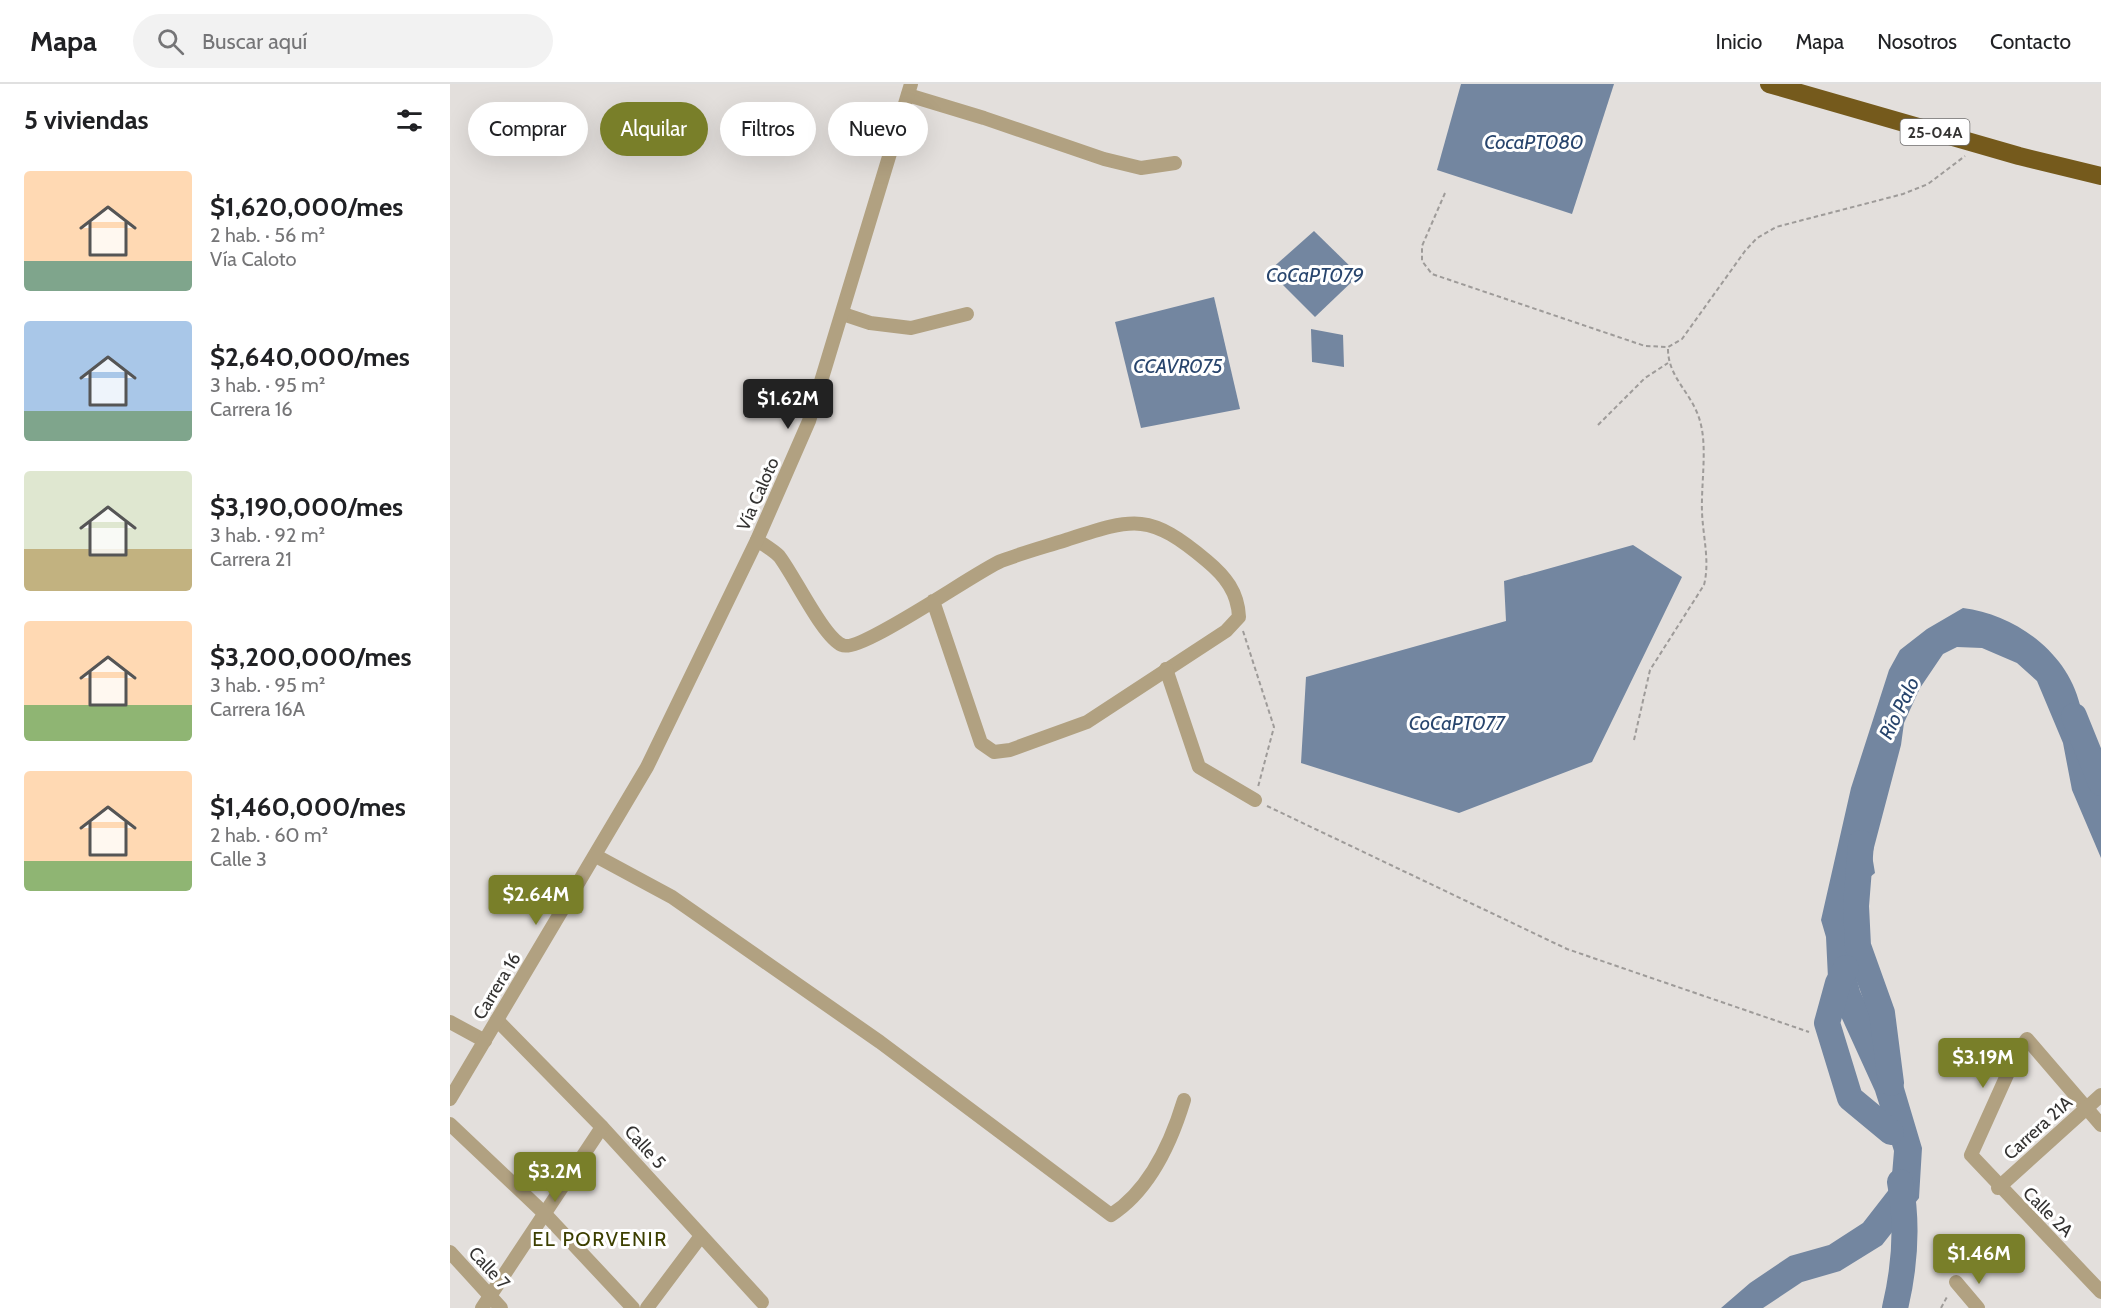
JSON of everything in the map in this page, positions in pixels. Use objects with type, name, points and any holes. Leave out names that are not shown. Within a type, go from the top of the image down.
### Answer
[{"type":"highway","name":"25-04A","points":[[1770,84],[1788,87],[1978,144],[2101,176]]},
{"type":"street","points":[[909,90],[1104,159],[1141,168],[1175,163]]},
{"type":"street","name":"Vía Caloto","points":[[647,767],[757,540],[809,421],[909,90]]},
{"type":"street","points":[[843,314],[870,323],[911,328],[967,314]]},
{"type":"street","points":[[757,540],[778,555],[829,633],[842,645],[853,646],[869,639],[933,601],[1000,562],[1116,523],[1139,523],[1182,540],[1226,577],[1239,604],[1239,617],[1226,631],[1087,722],[1010,750],[994,752],[981,743],[933,601]]},
{"type":"street","points":[[1166,669],[1199,766],[1255,800]]},
{"type":"street","name":"Carrera 16","points":[[450,1099],[647,767]]},
{"type":"street","points":[[596,856],[672,897],[701,917],[880,1042],[1111,1215],[1120,1209],[1160,1163],[1184,1100]]},
{"type":"street","name":"Calle 5","points":[[497,1020],[602,1127],[762,1302]]},
{"type":"street","points":[[450,1022],[485,1041]]},
{"type":"street","name":"Calle 2A","points":[[2087,1109],[2027,1039],[2006,1077],[1971,1155],[1998,1188],[2101,1292]]},
{"type":"street","name":"Carrera 21A","points":[[1998,1188],[2101,1095]]},
{"type":"street","points":[[2087,1109],[2101,1125]]},
{"type":"street","points":[[450,1124],[546,1215],[633,1308]]},
{"type":"street","points":[[482,1308],[546,1215],[602,1127]]},
{"type":"street","points":[[647,1308],[701,1236]]},
{"type":"street","name":"Calle 7","points":[[450,1252],[501,1308]]},
{"type":"street","points":[[1956,1282],[1978,1308]]},
{"type":"path","points":[[1445,193],[1422,246],[1422,261],[1432,274],[1645,346],[1668,347],[1682,339],[1757,238],[1776,227],[1903,195],[1928,184],[1950,170],[1978,144]]},
{"type":"path","points":[[1634,740],[1650,670],[1704,585],[1708,570],[1702,514],[1702,427],[1692,400],[1668,363],[1668,347]]},
{"type":"path","points":[[1598,425],[1645,378],[1668,363]]},
{"type":"path","points":[[1239,617],[1274,727],[1255,800],[1567,949],[1809,1032]]},
{"type":"water","name":"CocaPT080","points":[[1461,84],[1614,84],[1572,214],[1437,170]]},
{"type":"water","name":"CoCaPT079","points":[[1314,231],[1359,275],[1315,317],[1269,271]]},
{"type":"water","name":"CCAVR075","points":[[1214,297],[1240,409],[1141,428],[1115,322]]},
{"type":"water","points":[[1311,329],[1343,335],[1344,367],[1312,362]]},
{"type":"water","name":"CoCaPT077","points":[[1633,545],[1682,577],[1592,762],[1459,813],[1301,763],[1306,677],[1506,621],[1504,581]]},
{"type":"water","points":[[1963,608],[1983,612],[2020,628],[2036,639],[2064,668],[2080,705],[2089,760],[2101,785],[2101,858],[2072,790],[2063,743],[2037,681],[2017,663],[1982,648],[1957,647],[1943,654],[1920,688],[1904,723],[1901,745],[1872,855],[1875,873],[1870,877],[1860,868],[1846,910],[1849,950],[1860,991],[1902,1081],[1922,1148],[1919,1198],[1882,1245],[1840,1271],[1802,1282],[1763,1308],[1721,1308],[1750,1283],[1790,1256],[1829,1245],[1863,1223],[1891,1187],[1894,1151],[1875,1091],[1834,1001],[1828,978],[1826,937],[1821,920],[1851,788],[1889,670],[1900,650],[1927,629]]},
{"type":"waterway","name":"Río Palo","points":[[2074,716],[2101,783]]},
{"type":"waterway","name":"Río Palo","points":[[1861,843],[1856,906],[1858,946],[1882,1013],[1891,1083]]},
{"type":"waterway","name":"Río Palo","points":[[1846,968],[1838,983],[1827,1023],[1850,1098],[1891,1132]]},
{"type":"waterway","name":"Río Palo","points":[[1895,1308],[1904,1245],[1904,1214],[1900,1182]]},
{"type":"district","name":"EL PORVENIR","points":[[600,1239]]}]
